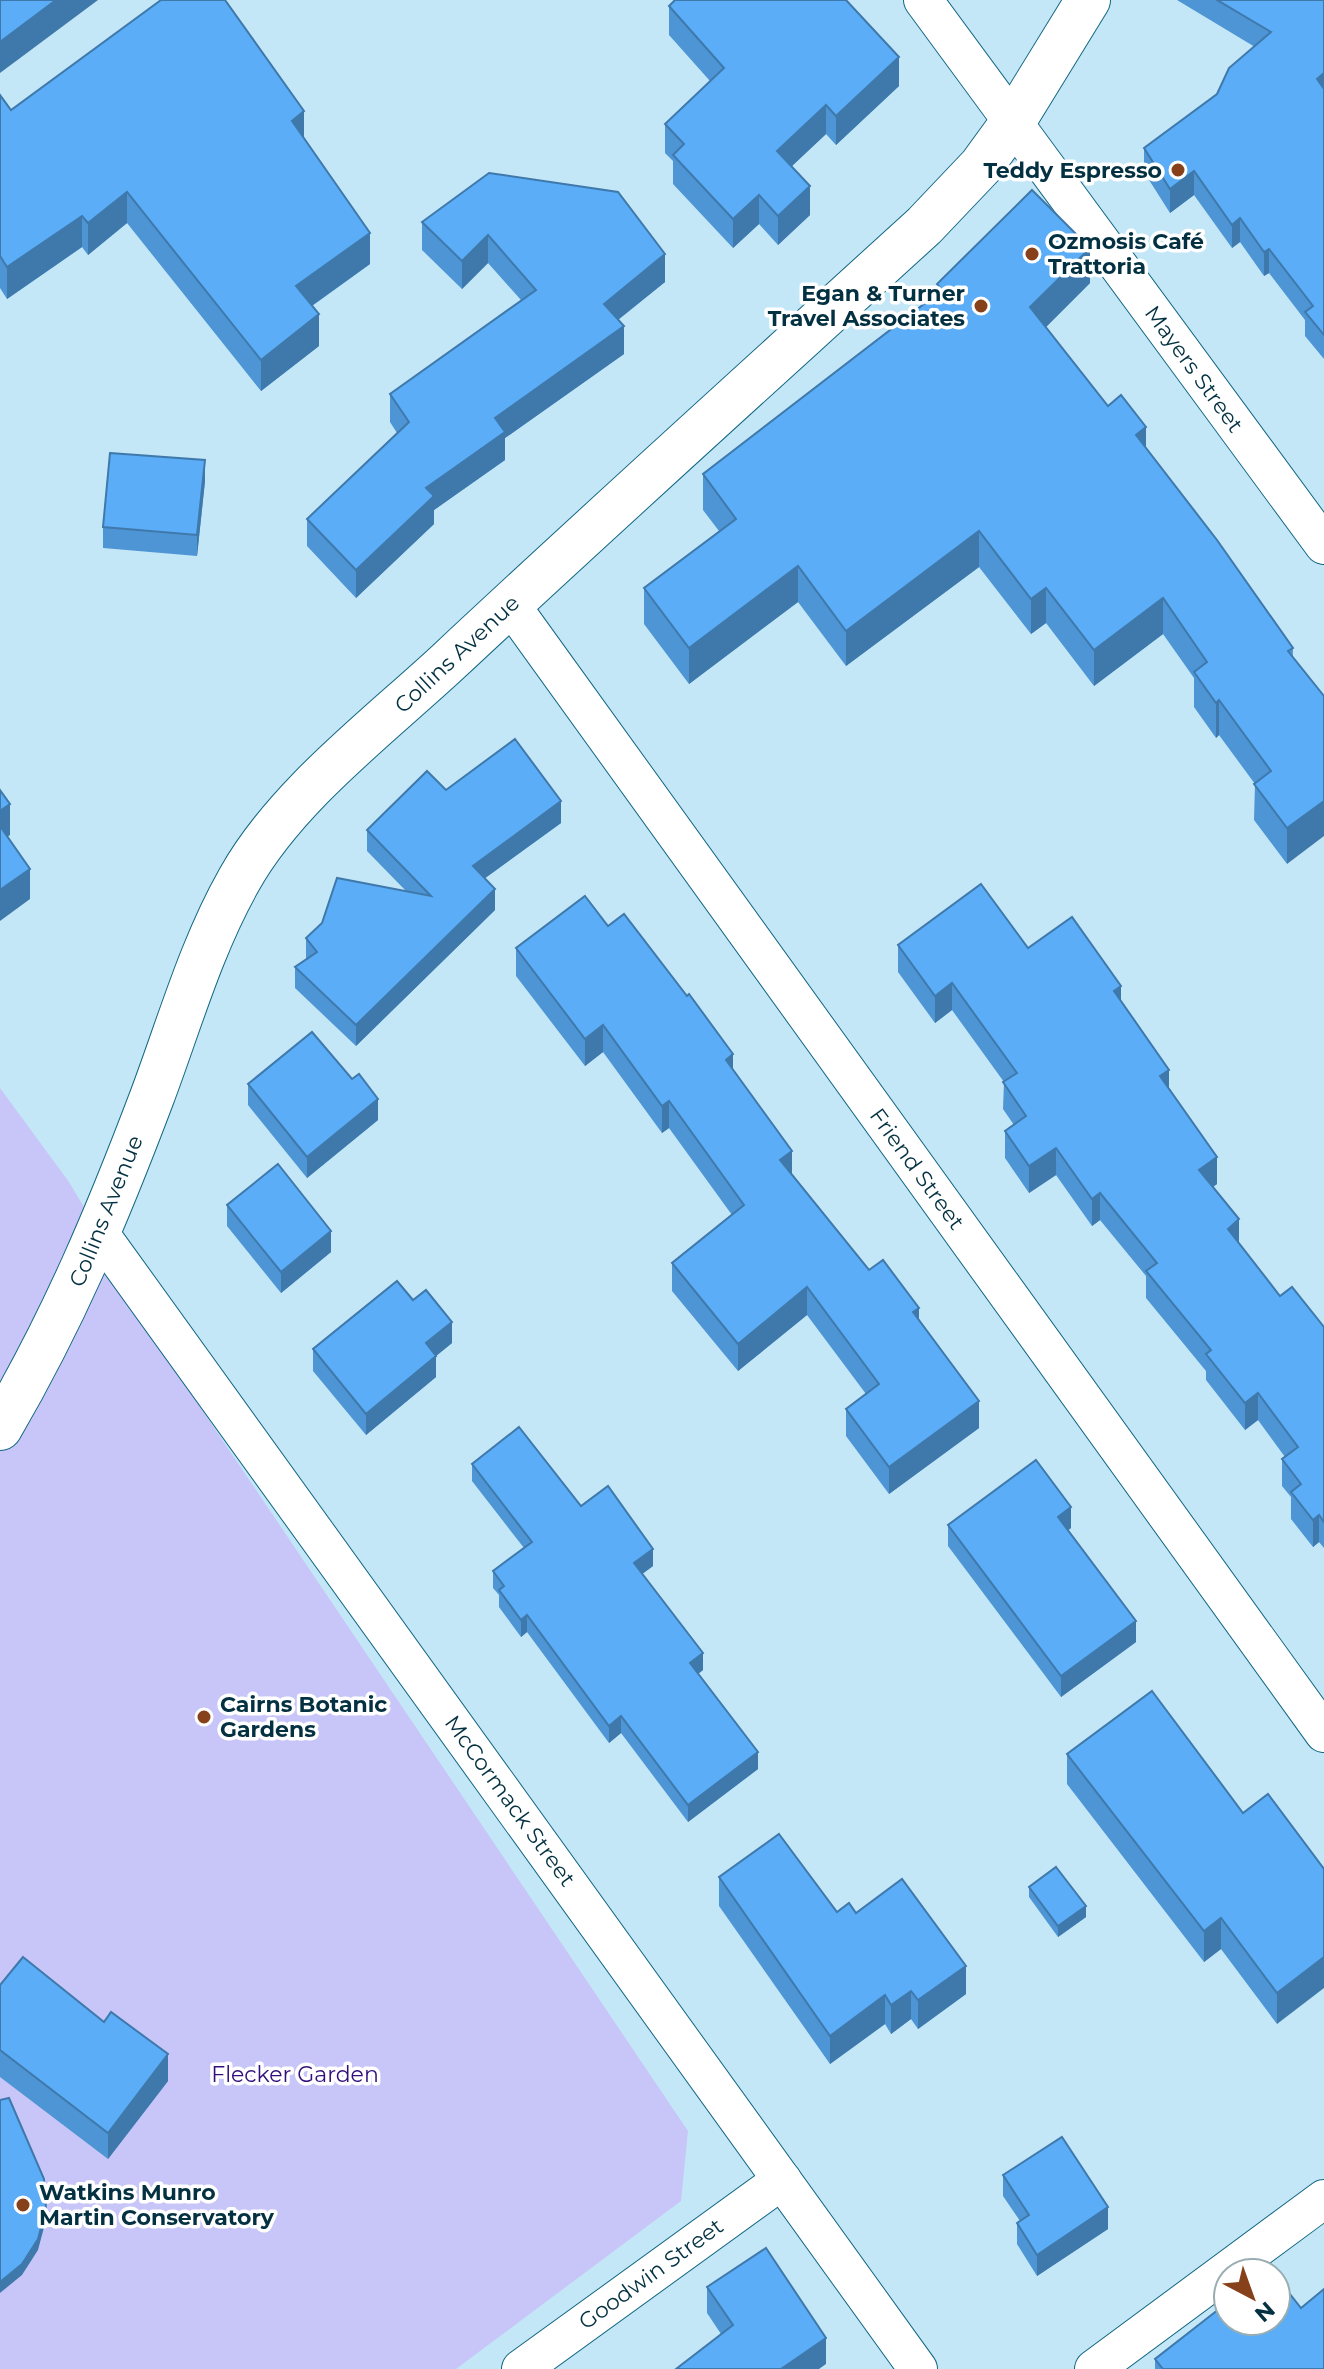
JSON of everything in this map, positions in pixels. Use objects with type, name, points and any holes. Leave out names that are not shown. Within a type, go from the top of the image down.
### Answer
[{"type":"street","name":"Mayers Street","points":[[923,0],[1324,545]]},
{"type":"street","name":"Collins Avenue","points":[[0,1428],[47,1347],[100,1234],[212,938],[239,881],[269,835],[327,775],[510,604],[924,226],[981,166],[1013,122],[1088,0]]},
{"type":"street","name":"Friend Street","points":[[510,604],[1324,1733]]},
{"type":"street","name":"McCormack Street","points":[[100,1234],[918,2369]]},
{"type":"street","name":"Goodwin Street","points":[[521,2369],[782,2180]]},
{"type":"street","points":[[1094,2369],[1324,2199]]},
{"type":"green space","name":"Cairns Botanic Gardens","points":[[0,1088],[69,1182],[100,1234],[130,1303],[688,2131],[681,2201],[456,2369],[0,2369]]},
{"type":"building","points":[[0,0],[56,0],[0,42]]},
{"type":"building","points":[[161,0],[225,0],[304,111],[292,121],[370,233],[296,286],[319,314],[261,360],[127,192],[88,223],[82,216],[7,267],[0,256],[0,95],[11,110]]},
{"type":"building","points":[[675,0],[846,0],[899,57],[836,116],[826,105],[777,151],[810,186],[778,216],[759,195],[733,219],[673,155],[684,144],[665,124],[724,68],[669,6]]},
{"type":"building","points":[[1217,0],[1324,0],[1324,73],[1317,79],[1324,89],[1324,335],[1305,312],[1313,306],[1269,249],[1264,252],[1240,218],[1232,225],[1194,171],[1170,189],[1144,148],[1217,94],[1229,68],[1271,32]]},
{"type":"building","points":[[489,173],[618,192],[665,254],[604,304],[624,326],[495,418],[505,432],[426,488],[434,496],[356,570],[307,519],[409,422],[390,394],[536,290],[488,235],[462,261],[422,222]]},
{"type":"building","points":[[1032,190],[1090,248],[1030,307],[1108,406],[1121,395],[1146,427],[1136,435],[1217,540],[1293,648],[1288,651],[1324,696],[1324,801],[1287,828],[1254,784],[1271,771],[1219,700],[1216,703],[1194,672],[1207,662],[1163,598],[1094,650],[1046,588],[1031,599],[979,531],[846,631],[798,566],[689,648],[644,588],[736,519],[703,474],[942,290],[937,284]]},
{"type":"building","points":[[110,453],[205,460],[197,535],[103,527]]},
{"type":"building","points":[[515,739],[561,801],[473,866],[495,889],[356,1025],[295,967],[317,952],[306,938],[322,923],[337,878],[431,896],[367,830],[427,771],[446,790]]},
{"type":"building","points":[[0,790],[10,804],[0,811]]},
{"type":"building","points":[[0,826],[30,869],[0,890]]},
{"type":"building","points":[[981,884],[1028,948],[1072,917],[1121,986],[1114,991],[1169,1070],[1160,1076],[1217,1157],[1199,1170],[1239,1219],[1228,1229],[1280,1296],[1292,1287],[1324,1327],[1324,1522],[1319,1515],[1313,1520],[1291,1492],[1301,1484],[1282,1459],[1298,1447],[1258,1393],[1245,1403],[1206,1354],[1211,1350],[1146,1271],[1157,1263],[1100,1193],[1092,1199],[1056,1148],[1029,1166],[1005,1131],[1026,1116],[1003,1082],[1017,1073],[952,983],[935,996],[898,945]]},
{"type":"building","points":[[585,896],[608,926],[624,914],[687,996],[689,994],[733,1054],[726,1060],[792,1151],[780,1160],[869,1270],[883,1260],[919,1308],[913,1312],[979,1401],[889,1467],[846,1409],[879,1384],[807,1287],[738,1344],[672,1263],[744,1205],[669,1101],[662,1106],[603,1025],[585,1039],[516,948]]},
{"type":"building","points":[[312,1032],[352,1079],[359,1074],[378,1099],[307,1157],[248,1084]]},
{"type":"building","points":[[278,1164],[331,1231],[281,1272],[227,1205]]},
{"type":"building","points":[[397,1281],[413,1300],[426,1290],[452,1322],[426,1343],[436,1356],[366,1414],[313,1349]]},
{"type":"building","points":[[519,1427],[581,1506],[608,1486],[653,1549],[634,1563],[703,1653],[690,1663],[758,1752],[688,1805],[621,1716],[609,1726],[527,1615],[521,1620],[499,1590],[504,1586],[493,1571],[532,1542],[472,1464]]},
{"type":"building","points":[[1036,1460],[1071,1507],[1058,1517],[1136,1621],[1061,1676],[948,1525]]},
{"type":"building","points":[[1152,1691],[1243,1813],[1268,1794],[1324,1869],[1324,1957],[1277,1993],[1221,1918],[1204,1931],[1067,1754]]},
{"type":"building","points":[[779,1834],[837,1912],[849,1903],[856,1913],[902,1879],[966,1966],[918,2000],[911,1991],[891,2005],[885,1995],[830,2036],[719,1877]]},
{"type":"building","points":[[1056,1867],[1086,1906],[1058,1926],[1029,1887]]},
{"type":"building","points":[[23,1957],[104,2022],[111,2012],[168,2054],[108,2133],[0,2050],[0,1985]]},
{"type":"building","name":"Watkins Munro Martin Conservatory","points":[[9,2098],[44,2179],[46,2209],[38,2239],[22,2264],[0,2282],[0,2100]]},
{"type":"building","points":[[1062,2137],[1108,2207],[1037,2255],[1017,2223],[1029,2215],[1003,2175]]},
{"type":"building","points":[[766,2248],[826,2338],[781,2369],[676,2369],[733,2325],[707,2287]]},
{"type":"building","points":[[1324,2289],[1324,2369],[1163,2369],[1155,2359],[1212,2314],[1212,2337],[1292,2337],[1292,2297],[1301,2308]]},
{"type":"place","name":"Teddy Espresso","points":[[1178,170]]},
{"type":"place","name":"Ozmosis Café Trattoria","points":[[1032,254]]},
{"type":"place","name":"Egan & Turner Travel Associates","points":[[981,306]]},
{"type":"place","name":"Cairns Botanic Gardens","points":[[204,1717]]},
{"type":"place","name":"Watkins Munro Martin Conservatory","points":[[23,2205]]},
{"type":"park label","name":"Flecker Garden","points":[[295,2074]]}]
